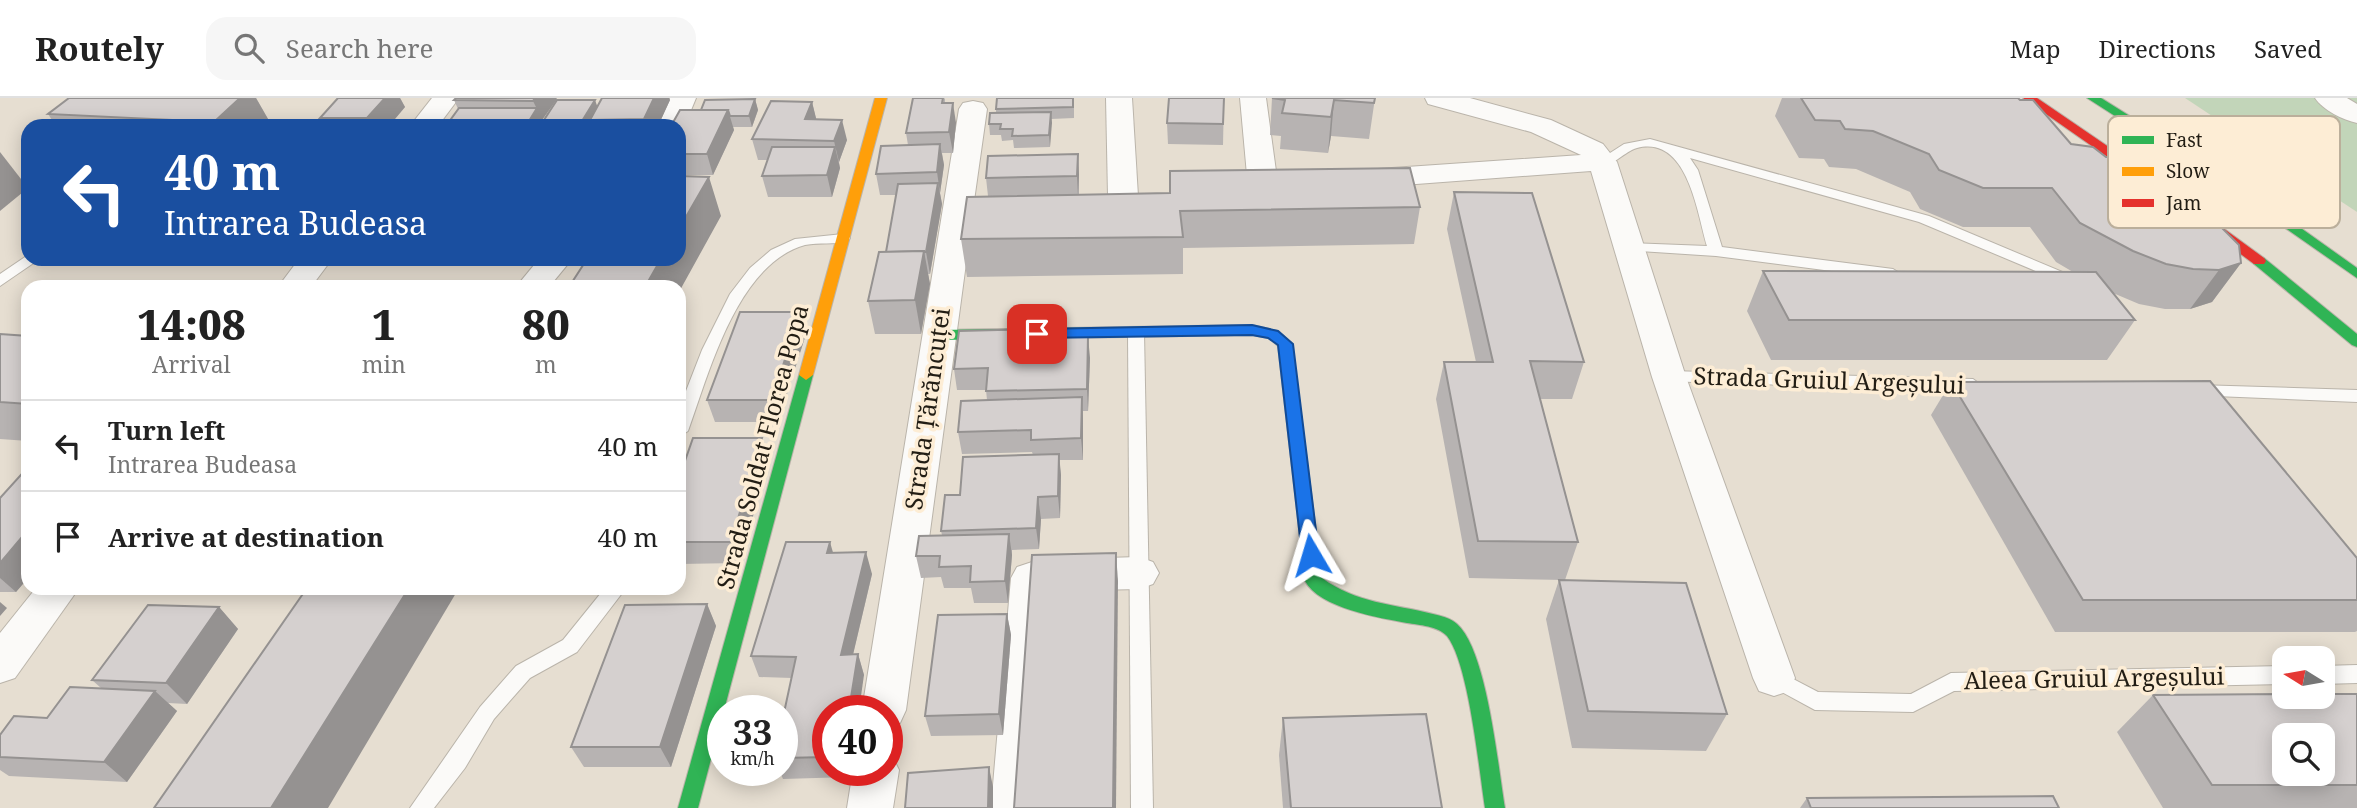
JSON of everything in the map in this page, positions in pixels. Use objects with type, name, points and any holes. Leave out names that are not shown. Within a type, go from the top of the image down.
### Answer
[{"type":"street","points":[[430,119],[446,98]]},
{"type":"street","points":[[675,119],[683,98]]},
{"type":"street","name":"Strada Soldat Florea Popa","points":[[688,808],[881,98]]},
{"type":"street","points":[[1119,98],[1124,200]]},
{"type":"street","points":[[1253,98],[1264,186]]},
{"type":"street","points":[[1438,98],[1579,141],[1595,151],[1603,162]]},
{"type":"street","points":[[2029,98],[2108,153]]},
{"type":"street","points":[[2093,98],[2122,116]]},
{"type":"street","points":[[2328,98],[2357,115]]},
{"type":"street","name":"Strada Țărăncuței","points":[[886,695],[974,109]]},
{"type":"street","points":[[1331,181],[1603,162]]},
{"type":"street","name":"Strada Gruiul Argeșului","points":[[1603,162],[1669,377]]},
{"type":"street","points":[[956,218],[1034,214]]},
{"type":"street","points":[[2214,228],[2319,308],[2357,342]]},
{"type":"street","points":[[2292,228],[2357,274]]},
{"type":"street","points":[[300,280],[310,266]]},
{"type":"street","points":[[538,280],[550,266]]},
{"type":"street","points":[[938,335],[1252,330],[1273,334],[1285,344],[1314,582],[1332,598],[1356,606],[1423,619],[1452,629],[1466,653],[1495,808]]},
{"type":"street","name":"Aleea Gruiul Argeșului","points":[[1669,377],[1774,678]]},
{"type":"street","points":[[1014,808],[1031,578],[1139,573]]},
{"type":"street","points":[[0,665],[54,595]]},
{"type":"street","points":[[870,808],[873,786]]},
{"type":"lane","points":[[1603,162],[1633,145],[1655,145],[1677,150],[1924,219],[2051,271],[2087,289]]},
{"type":"lane","points":[[1677,150],[1691,170],[1716,251]]},
{"type":"lane","points":[[686,413],[732,298],[753,274],[775,253],[800,242],[843,238]]},
{"type":"lane","points":[[1629,247],[1716,251],[1909,276]]},
{"type":"lane","points":[[0,281],[21,266]]},
{"type":"lane","points":[[1136,332],[1142,808]]},
{"type":"lane","name":"Strada Gruiul Argeșului","points":[[1669,377],[1985,385]]},
{"type":"lane","points":[[2179,391],[2357,396]]},
{"type":"lane","points":[[421,808],[457,761],[487,713],[523,672],[570,646],[610,595]]},
{"type":"lane","points":[[2335,674],[2357,674]]},
{"type":"lane","name":"Aleea Gruiul Argeșului","points":[[1774,678],[1815,701],[1913,704],[1951,682],[2272,675]]},
{"type":"green space","points":[[2185,98],[2357,98],[2357,212],[2340,201],[2340,116],[2212,116]]},
{"type":"building","points":[[69,98],[240,98],[217,119],[48,114]]},
{"type":"building","points":[[338,98],[385,98],[367,118],[320,118]]},
{"type":"building","points":[[535,98],[533,101],[454,100]]},
{"type":"building","points":[[602,98],[654,98],[644,119],[591,119]]},
{"type":"building","points":[[913,98],[943,98],[942,103],[953,103],[949,132],[906,133]]},
{"type":"building","points":[[997,98],[1073,98],[1073,107],[996,109]]},
{"type":"building","points":[[1169,98],[1224,98],[1223,124],[1167,123]]},
{"type":"building","points":[[1272,98],[1375,98],[1374,103],[1334,100],[1331,117],[1282,113],[1285,100]]},
{"type":"building","points":[[1801,98],[2033,100],[2071,144],[2093,147],[2108,157],[2108,228],[2222,228],[2239,245],[2241,263],[2219,270],[2166,264],[2133,251],[2080,223],[2052,188],[1983,188],[1939,170],[1929,154],[1873,131],[1845,129],[1840,121],[1815,120]]},
{"type":"building","points":[[755,99],[749,116],[730,116],[728,110],[701,110],[705,100]]},
{"type":"building","points":[[557,100],[595,100],[583,119],[545,119]]},
{"type":"building","points":[[771,101],[812,102],[805,119],[842,120],[834,141],[752,139]]},
{"type":"building","points":[[459,108],[537,108],[530,119],[451,119]]},
{"type":"building","points":[[680,110],[728,110],[707,154],[686,154],[686,119],[675,119]]},
{"type":"building","points":[[1051,112],[1049,135],[1012,136],[1013,129],[1000,129],[1001,124],[989,124],[990,113]]},
{"type":"building","points":[[940,144],[937,172],[876,174],[881,146]]},
{"type":"building","points":[[772,147],[835,147],[827,175],[762,176]]},
{"type":"building","points":[[1078,154],[1077,176],[986,178],[988,156]]},
{"type":"building","points":[[1410,168],[1420,207],[1180,211],[1183,237],[961,239],[967,197],[1170,193],[1170,171]]},
{"type":"building","points":[[686,176],[709,177],[686,217]]},
{"type":"building","points":[[938,183],[926,252],[886,252],[898,184]]},
{"type":"building","points":[[1454,192],[1532,193],[1584,362],[1530,361],[1578,542],[1478,541],[1444,362],[1493,362]]},
{"type":"building","points":[[924,251],[915,300],[868,301],[879,252]]},
{"type":"building","points":[[582,266],[657,266],[649,280],[574,280]]},
{"type":"building","points":[[1763,271],[2096,272],[2135,320],[1789,320]]},
{"type":"building","points":[[740,312],[800,312],[772,400],[707,400]]},
{"type":"building","points":[[1038,329],[1038,337],[1088,336],[1087,389],[986,391],[988,368],[954,369],[959,331]]},
{"type":"building","points":[[0,334],[21,336],[21,404],[0,402]]},
{"type":"building","points":[[2210,381],[2357,558],[2357,600],[2083,600],[1951,382]]},
{"type":"building","points":[[1082,397],[1081,438],[1031,440],[1031,430],[958,432],[961,401]]},
{"type":"building","points":[[693,438],[762,438],[731,542],[686,542],[686,458]]},
{"type":"building","points":[[1059,454],[1058,496],[1038,497],[1036,528],[941,531],[945,495],[960,495],[963,457]]},
{"type":"building","points":[[21,475],[21,538],[0,563],[0,498]]},
{"type":"building","points":[[1009,534],[1005,581],[970,582],[971,566],[939,567],[940,556],[916,556],[919,536]]},
{"type":"building","points":[[786,542],[830,542],[827,553],[866,552],[841,655],[858,654],[851,695],[812,695],[812,757],[798,758],[798,695],[788,695],[796,657],[751,656]]},
{"type":"building","points":[[1116,553],[1113,808],[1014,808],[1032,555]]},
{"type":"building","points":[[1559,580],[1686,583],[1727,714],[1588,711]]},
{"type":"building","points":[[302,595],[405,595],[271,808],[154,808]]},
{"type":"building","points":[[707,604],[660,747],[571,747],[625,605]]},
{"type":"building","points":[[148,605],[219,607],[166,683],[92,680]]},
{"type":"building","points":[[1007,614],[999,714],[925,716],[938,615]]},
{"type":"building","points":[[70,687],[155,691],[104,762],[0,757],[0,735],[14,716],[47,718]]},
{"type":"building","points":[[2272,694],[2272,709],[2335,709],[2335,694],[2357,694],[2357,785],[2335,785],[2335,723],[2272,723],[2272,785],[2212,785],[2153,695]]},
{"type":"building","points":[[1426,714],[1442,808],[1291,808],[1283,718]]},
{"type":"building","points":[[989,767],[988,808],[905,808],[908,773]]},
{"type":"building","points":[[2053,796],[2059,808],[1811,808],[1807,798]]},
{"type":"traffic: fast","points":[[2093,98],[2122,116]]},
{"type":"traffic: fast","points":[[2292,228],[2357,274]]},
{"type":"traffic: fast","points":[[2259,261],[2357,342]]},
{"type":"traffic: fast","points":[[938,335],[1252,330],[1273,334],[1285,344],[1314,581],[1351,602],[1437,622],[1453,631],[1461,645],[1475,689],[1495,808]]},
{"type":"traffic: fast","points":[[688,808],[806,375]]},
{"type":"traffic: slow","points":[[806,375],[881,98]]},
{"type":"traffic: jam","points":[[2029,98],[2108,152]]},
{"type":"traffic: jam","points":[[2214,228],[2259,261]]},
{"type":"route","points":[[1037,334],[1252,330],[1273,334],[1285,344],[1311,555]]}]
